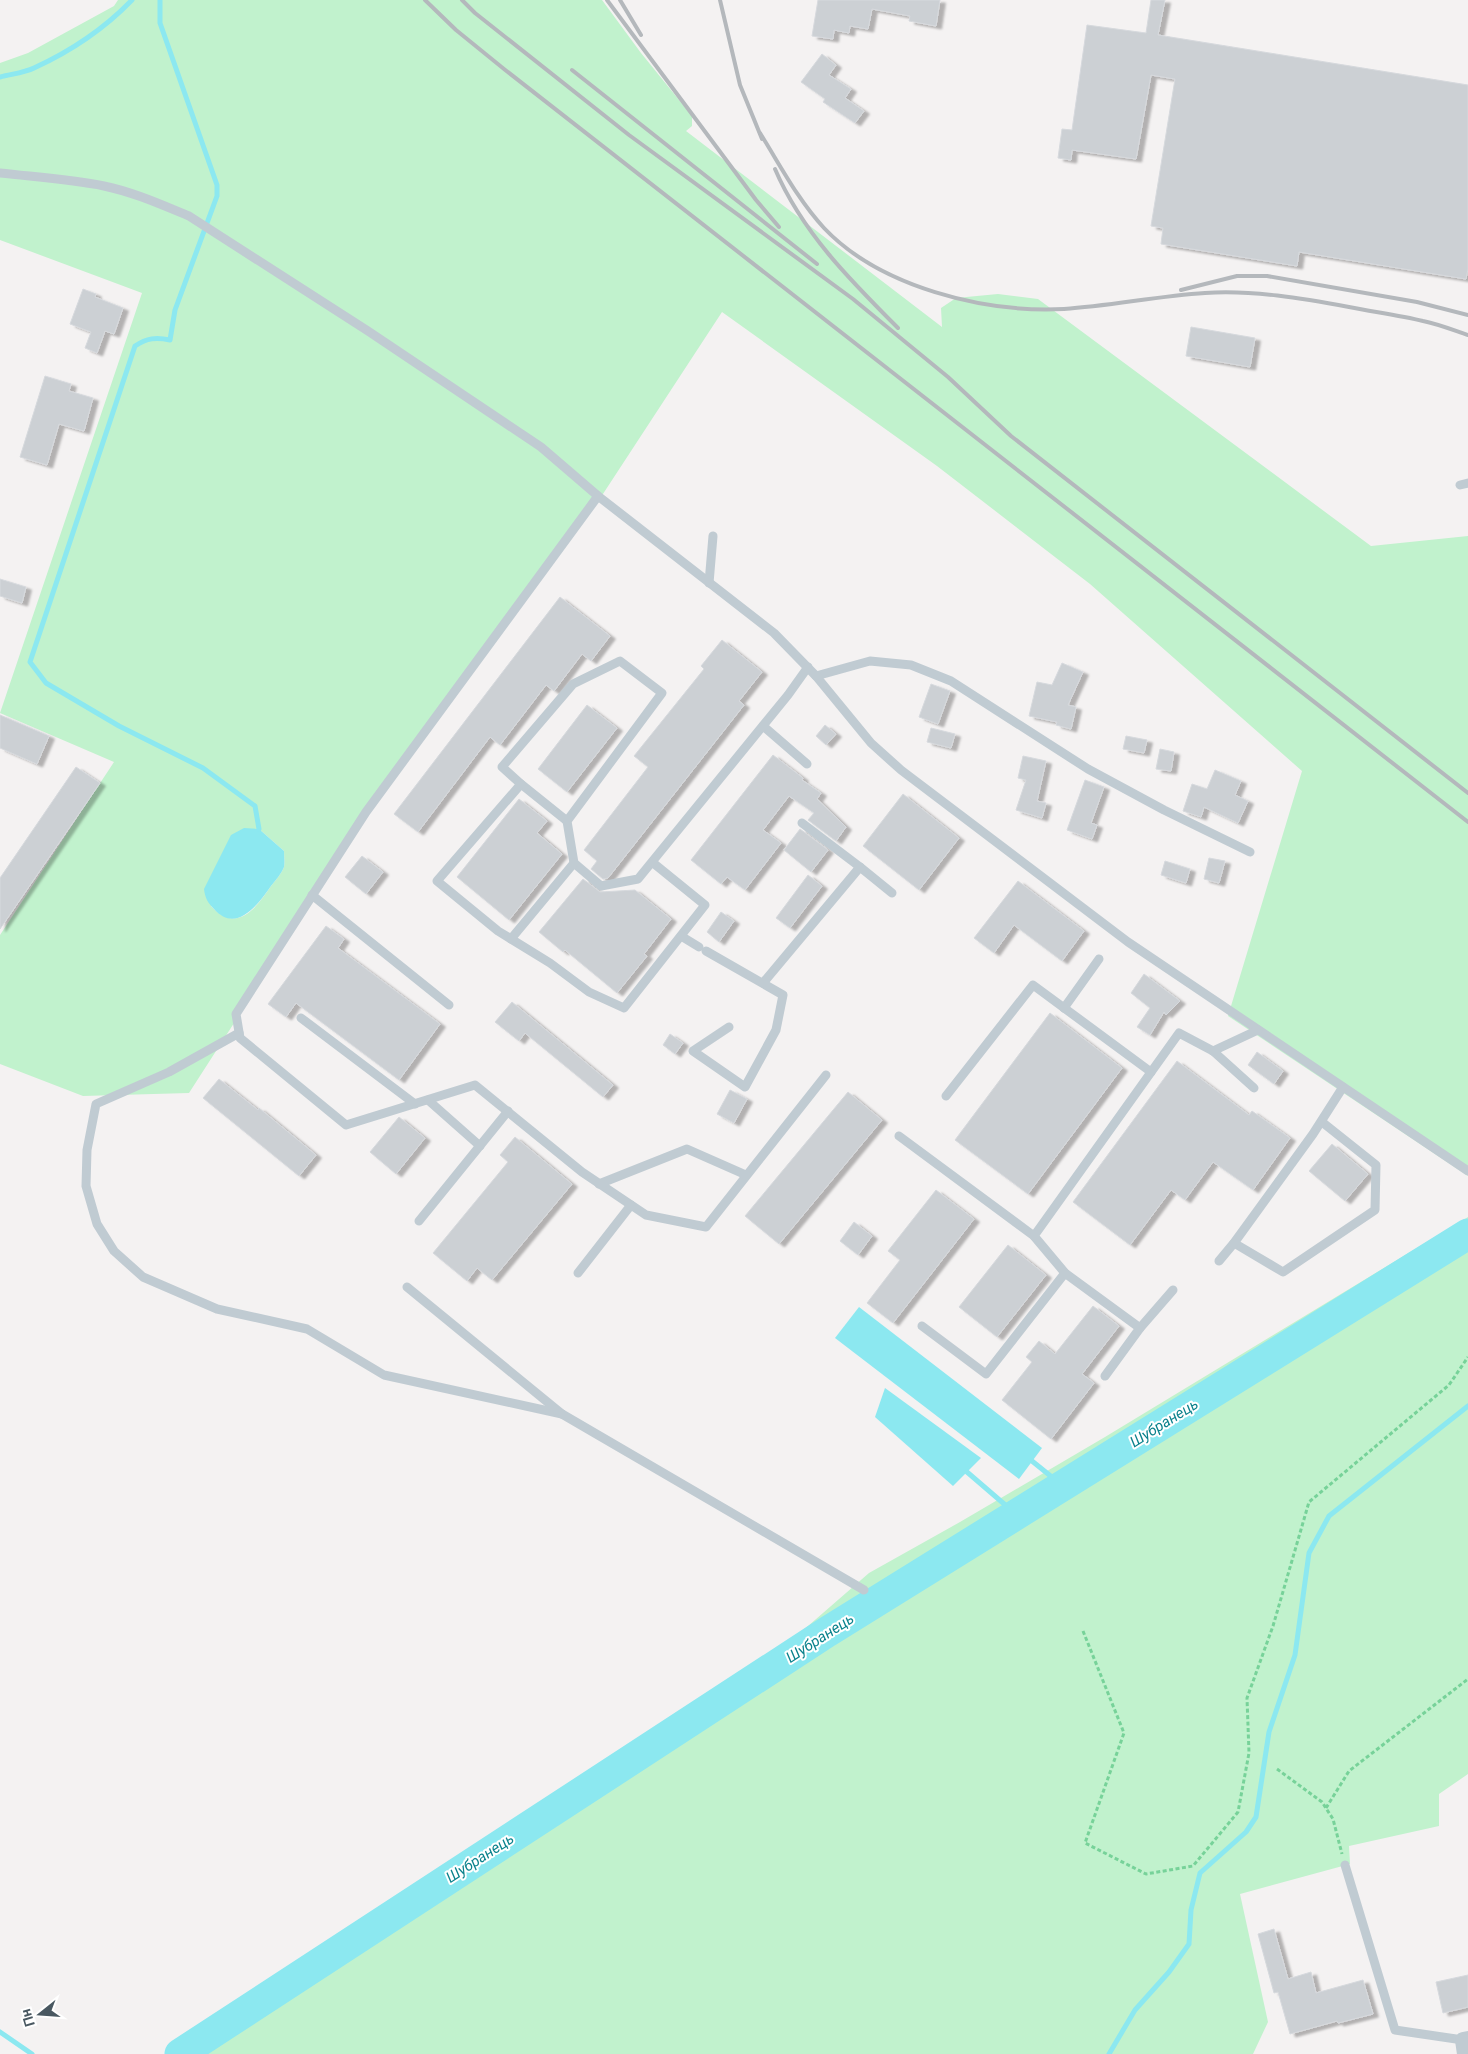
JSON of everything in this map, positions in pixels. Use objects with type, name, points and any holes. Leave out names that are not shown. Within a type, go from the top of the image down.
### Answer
[{"type":"lane","points":[[0,173],[106,186],[156,202],[188,216],[368,331],[540,447],[598,496],[774,634],[808,667],[871,743],[901,770],[1128,942],[1468,1171]]},
{"type":"lane","points":[[598,496],[366,812],[236,1014],[240,1038],[346,1125],[474,1085],[599,1184],[646,1215],[706,1227],[826,1075]]},
{"type":"lane","points":[[709,583],[713,536]]},
{"type":"lane","points":[[816,676],[870,661],[911,665],[943,678],[1030,730],[1088,769],[1164,810],[1250,852]]},
{"type":"lane","points":[[568,821],[662,693],[620,662],[573,684],[502,767],[568,821],[574,863],[602,886],[638,880],[788,695],[808,667]]},
{"type":"lane","points":[[763,726],[807,764]]},
{"type":"lane","points":[[521,784],[437,881],[498,931],[550,963],[589,992],[624,1008],[705,905],[652,862]]},
{"type":"lane","points":[[802,823],[892,893]]},
{"type":"lane","points":[[512,939],[574,863]]},
{"type":"lane","points":[[763,983],[860,867]]},
{"type":"lane","points":[[312,895],[449,1005]]},
{"type":"lane","points":[[681,936],[784,995],[776,1030],[746,1087],[693,1051],[729,1027]]},
{"type":"lane","points":[[1064,1008],[1099,959]]},
{"type":"lane","points":[[946,1096],[1033,985],[1151,1072]]},
{"type":"lane","points":[[301,1018],[415,1104]]},
{"type":"lane","points":[[1213,1051],[1258,1030]]},
{"type":"lane","points":[[239,1033],[169,1072],[96,1104],[87,1150],[86,1186],[97,1224],[114,1251],[143,1277],[217,1309],[307,1329],[384,1375],[562,1414]]},
{"type":"lane","points":[[1034,1236],[1179,1033],[1213,1051],[1254,1088]]},
{"type":"lane","points":[[1219,1261],[1234,1244],[1322,1122],[1343,1087]]},
{"type":"lane","points":[[428,1100],[480,1146]]},
{"type":"lane","points":[[419,1221],[508,1111]]},
{"type":"lane","points":[[1234,1244],[1283,1272],[1375,1210],[1376,1165],[1322,1122]]},
{"type":"lane","points":[[899,1136],[1034,1236],[1065,1273],[1140,1328]]},
{"type":"lane","points":[[599,1184],[687,1149],[746,1176]]},
{"type":"lane","points":[[578,1273],[632,1205]]},
{"type":"lane","points":[[922,1326],[986,1374],[1065,1273]]},
{"type":"lane","points":[[406,1287],[562,1414],[864,1590]]},
{"type":"lane","points":[[1104,1376],[1140,1328],[1173,1290]]},
{"type":"lane","points":[[1345,1865],[1394,2030],[1465,2044]]},
{"type":"path","points":[[1083,1632],[1124,1733],[1085,1843],[1146,1874],[1193,1866],[1238,1812],[1249,1753],[1247,1698],[1273,1626],[1310,1502],[1449,1385],[1468,1357]]},
{"type":"path","points":[[1326,1808],[1349,1771],[1468,1679]]},
{"type":"path","points":[[1277,1769],[1322,1802],[1334,1819],[1345,1865]]},
{"type":"green space","points":[[118,0],[602,0],[641,53],[692,116],[692,126],[686,131],[942,327],[941,308],[956,298],[998,294],[1038,299],[1371,546],[1468,536],[1468,1176],[1228,1016],[1302,771],[1090,584],[937,466],[722,312],[599,500],[368,815],[189,1093],[83,1096],[0,1064],[0,935],[114,762],[0,713],[142,293],[0,240],[0,63],[28,53],[114,6]],"holes":[[[259,829],[284,851],[283,869],[252,910],[237,918],[229,918],[220,914],[211,906]]]},
{"type":"green space","points":[[1468,1217],[1468,1774],[1439,1794],[1439,1826],[1349,1846],[1350,1864],[1240,1894],[1268,2022],[1253,2054],[169,2054],[708,1713],[869,1573],[1105,1437]]},
{"type":"water","points":[[244,828],[259,829],[284,851],[284,867],[253,908],[238,918],[230,919],[222,916],[212,907],[206,898],[204,889],[231,835]]},
{"type":"water","points":[[859,1307],[1042,1448],[1019,1479],[835,1338]]},
{"type":"water","points":[[885,1388],[981,1458],[953,1486],[875,1417]]},
{"type":"building","points":[[818,0],[940,0],[936,26],[909,21],[910,16],[872,9],[868,29],[850,26],[849,33],[834,30],[833,39],[812,36]]},
{"type":"building","points":[[1151,0],[1165,0],[1158,35],[1468,85],[1468,269],[1466,279],[1299,252],[1297,266],[1161,244],[1163,228],[1151,226],[1175,79],[1151,75],[1136,159],[1072,150],[1071,160],[1058,158],[1062,129],[1072,130],[1087,25],[1146,33]]},
{"type":"building","points":[[822,54],[836,65],[829,75],[851,89],[845,98],[864,111],[855,123],[823,102],[825,99],[801,82]]},
{"type":"building","points":[[83,289],[96,294],[95,297],[123,308],[114,334],[105,331],[97,353],[85,348],[91,332],[70,324]]},
{"type":"building","points":[[1191,327],[1255,338],[1250,367],[1186,356]]},
{"type":"building","points":[[45,376],[71,384],[69,391],[93,398],[84,431],[59,424],[47,465],[20,457]]},
{"type":"building","points":[[0,579],[26,587],[22,603],[0,596]]},
{"type":"building","points":[[560,597],[610,636],[591,661],[582,654],[554,691],[546,685],[500,745],[490,737],[418,832],[394,814]]},
{"type":"building","points":[[722,640],[762,672],[739,701],[744,705],[608,878],[603,879],[591,869],[597,861],[584,850],[648,767],[634,756],[704,669],[701,666]]},
{"type":"building","points":[[1062,663],[1083,672],[1068,705],[1076,707],[1071,729],[1056,725],[1057,722],[1029,716],[1037,682],[1052,685]]},
{"type":"building","points":[[931,684],[950,691],[938,724],[919,717]]},
{"type":"building","points":[[587,705],[617,728],[567,792],[538,769]]},
{"type":"building","points":[[0,715],[49,736],[37,764],[0,748]]},
{"type":"building","points":[[825,725],[836,734],[826,745],[816,736]]},
{"type":"building","points":[[931,728],[955,734],[951,748],[927,742]]},
{"type":"building","points":[[1126,736],[1147,740],[1144,753],[1123,749]]},
{"type":"building","points":[[1160,749],[1174,752],[1171,771],[1156,769]]},
{"type":"building","points":[[773,755],[803,778],[802,780],[821,793],[817,799],[846,827],[836,841],[808,820],[814,813],[789,796],[763,830],[781,843],[745,890],[727,877],[721,884],[691,860]]},
{"type":"building","points":[[1023,756],[1046,761],[1037,801],[1046,803],[1042,818],[1016,810],[1026,780],[1018,778]]},
{"type":"building","points":[[76,767],[100,783],[0,929],[0,878]]},
{"type":"building","points":[[1215,770],[1241,781],[1235,795],[1248,801],[1238,823],[1204,807],[1201,817],[1183,811],[1192,784],[1207,789]]},
{"type":"building","points":[[1085,780],[1104,787],[1091,823],[1097,825],[1092,839],[1067,830]]},
{"type":"building","points":[[903,794],[959,838],[919,890],[863,846]]},
{"type":"building","points":[[519,799],[547,821],[537,833],[562,854],[509,920],[457,877]]},
{"type":"building","points":[[800,829],[828,850],[811,872],[784,850]]},
{"type":"building","points":[[362,856],[383,872],[366,894],[345,877]]},
{"type":"building","points":[[1209,858],[1225,861],[1219,883],[1204,879]]},
{"type":"building","points":[[1165,861],[1190,869],[1186,883],[1161,875]]},
{"type":"building","points":[[808,875],[822,886],[790,928],[776,918]]},
{"type":"building","points":[[583,879],[600,892],[635,890],[671,919],[644,954],[647,956],[617,993],[565,950],[563,952],[539,932]]},
{"type":"building","points":[[1018,881],[1084,931],[1062,961],[1014,925],[994,953],[974,938]]},
{"type":"building","points":[[721,912],[734,921],[719,942],[707,932]]},
{"type":"building","points":[[326,926],[344,939],[338,948],[440,1024],[399,1080],[296,1003],[286,1017],[268,1004]]},
{"type":"building","points":[[1144,974],[1180,1001],[1166,1015],[1164,1012],[1150,1035],[1137,1027],[1150,1008],[1131,993]]},
{"type":"building","points":[[512,1002],[613,1085],[603,1097],[525,1033],[519,1041],[495,1022]]},
{"type":"building","points":[[1050,1013],[1122,1068],[1028,1194],[955,1140]]},
{"type":"building","points":[[670,1034],[683,1043],[675,1054],[663,1045]]},
{"type":"building","points":[[1257,1052],[1283,1071],[1274,1084],[1248,1065]]},
{"type":"building","points":[[1177,1061],[1249,1115],[1252,1111],[1290,1138],[1253,1190],[1213,1162],[1185,1200],[1171,1190],[1130,1245],[1073,1202]]},
{"type":"building","points":[[219,1079],[258,1110],[259,1108],[316,1155],[299,1176],[203,1098]]},
{"type":"building","points":[[730,1090],[747,1099],[734,1123],[717,1114]]},
{"type":"building","points":[[848,1092],[882,1120],[779,1244],[745,1216]]},
{"type":"building","points":[[399,1117],[425,1138],[396,1174],[370,1152]]},
{"type":"building","points":[[515,1137],[572,1184],[492,1280],[477,1268],[467,1281],[433,1253],[508,1162],[500,1155]]},
{"type":"building","points":[[1332,1144],[1368,1174],[1345,1201],[1309,1171]]},
{"type":"building","points":[[936,1190],[974,1219],[893,1323],[867,1303],[900,1260],[888,1251]]},
{"type":"building","points":[[854,1222],[872,1236],[858,1255],[840,1241]]},
{"type":"building","points":[[1008,1245],[1046,1275],[997,1337],[959,1307]]},
{"type":"building","points":[[1093,1306],[1119,1326],[1082,1374],[1094,1383],[1051,1439],[1002,1400],[1032,1362],[1026,1357],[1039,1341],[1055,1354]]},
{"type":"building","points":[[1274,1929],[1288,1979],[1311,1972],[1316,1993],[1363,1980],[1373,2014],[1338,2023],[1337,2021],[1290,2034],[1278,1992],[1274,1993],[1258,1934]]},
{"type":"building","points":[[1468,1975],[1468,2007],[1443,2013],[1436,1982]]},
{"type":"waterway","points":[[0,77],[30,70],[60,55],[98,30],[132,0]]},
{"type":"waterway","points":[[160,0],[160,23],[217,185],[217,196],[175,310],[170,340],[152,339],[135,346],[30,662],[46,683],[119,726],[203,768],[255,806],[259,829]]},
{"type":"waterway","name":"Шубранець","points":[[180,2054],[827,1632],[1468,1234]]},
{"type":"waterway","points":[[1109,2054],[1135,2010],[1169,1972],[1189,1944],[1191,1910],[1200,1873],[1246,1832],[1256,1817],[1269,1732],[1295,1655],[1309,1553],[1329,1516],[1468,1406]]},
{"type":"waterway","points":[[1032,1461],[1063,1486]]},
{"type":"waterway","points":[[967,1472],[1017,1515]]},
{"type":"waterway","points":[[0,2032],[32,2054]]},
{"type":"railway","points":[[425,0],[456,30],[504,69],[1468,822]]},
{"type":"railway","points":[[462,0],[475,13],[629,135],[853,299],[948,377],[1011,436],[1468,793]]},
{"type":"railway","points":[[607,0],[756,200],[779,227]]},
{"type":"railway","points":[[620,0],[641,35]]},
{"type":"railway","points":[[720,0],[740,85],[762,139]]},
{"type":"railway","points":[[572,70],[817,264]]},
{"type":"railway","points":[[760,133],[798,194],[815,217],[847,249],[903,281],[935,292],[968,301],[1033,309],[1082,308],[1205,293],[1259,294],[1405,317],[1468,335]]},
{"type":"railway","points":[[775,169],[786,192],[813,234],[862,292],[898,328]]},
{"type":"railway","points":[[1181,290],[1237,276],[1267,276],[1417,302],[1468,315]]}]
